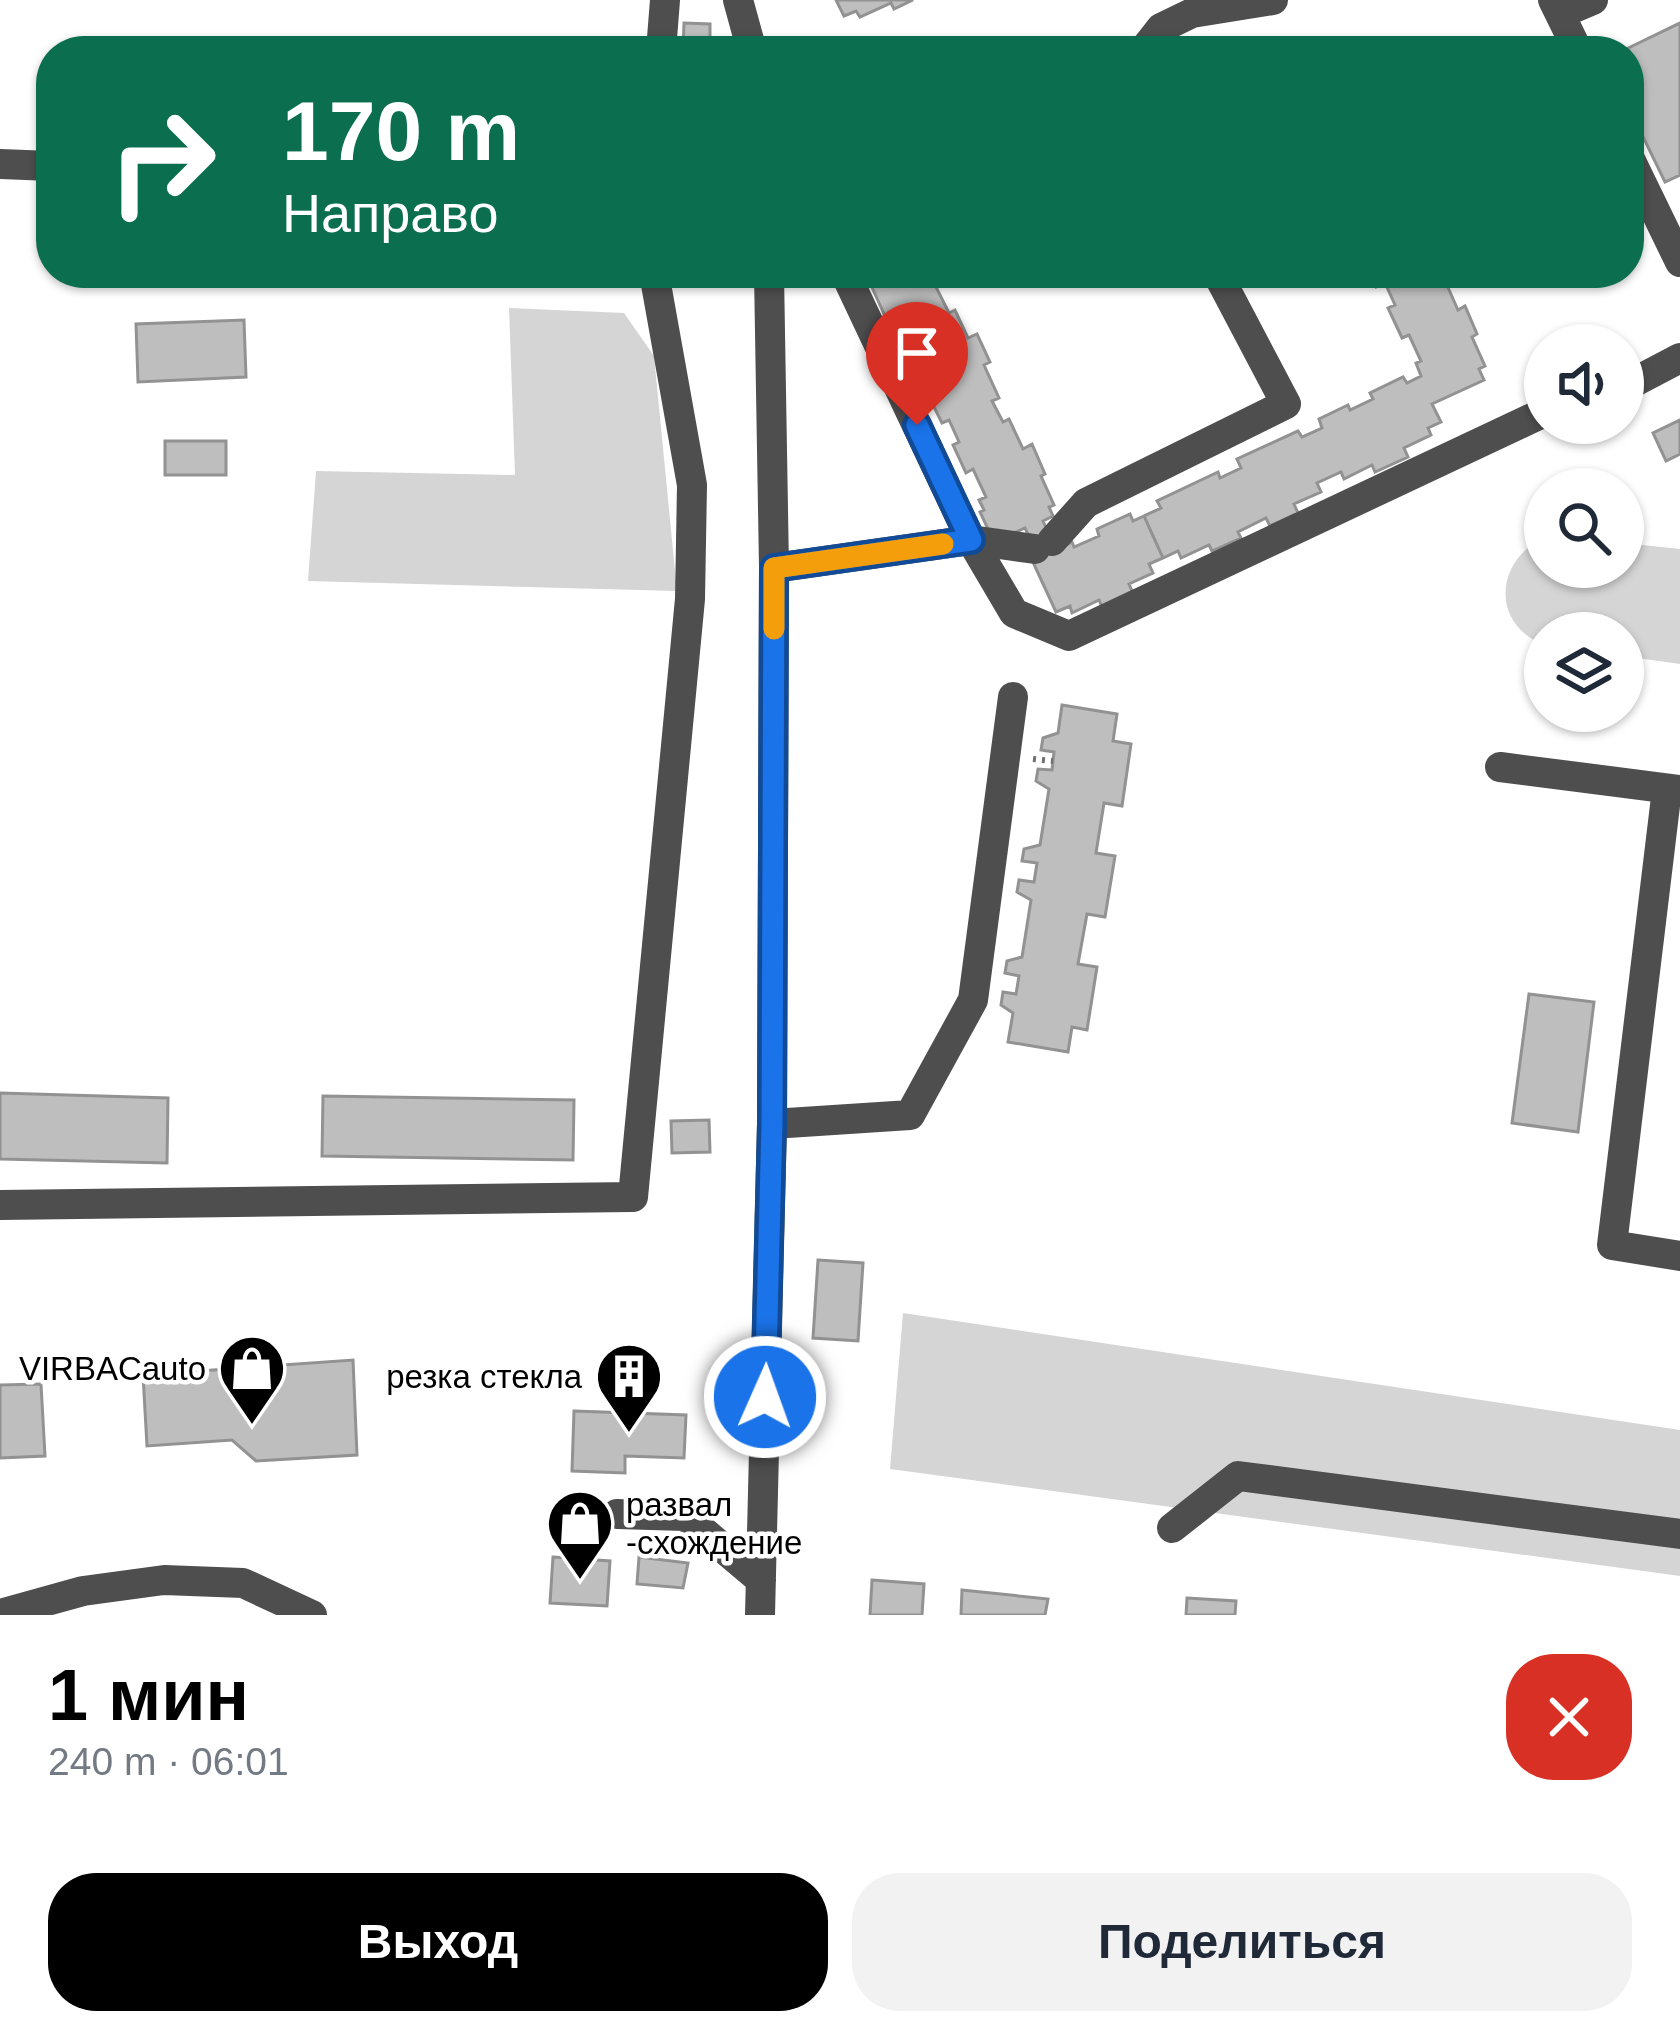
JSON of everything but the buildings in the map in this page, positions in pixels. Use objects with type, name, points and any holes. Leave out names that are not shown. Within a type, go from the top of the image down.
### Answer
[{"type":"street","points":[[662,36],[665,0]]},
{"type":"street","points":[[738,0],[748,36]]},
{"type":"street","points":[[1155,36],[1189,7],[1273,0]]},
{"type":"street","points":[[1570,36],[1556,7],[1592,0]]},
{"type":"street","points":[[0,164],[36,165]]},
{"type":"street","points":[[1644,188],[1680,262]]},
{"type":"street","points":[[0,1205],[633,1198],[690,599],[692,485],[658,288]]},
{"type":"street","points":[[760,1615],[772,1124],[770,288]]},
{"type":"street","points":[[852,288],[971,540],[1014,613],[1069,636],[1524,422]]},
{"type":"street","points":[[774,568],[971,540],[1043,545],[1086,502],[1286,404],[1225,288]]},
{"type":"street","points":[[1644,377],[1680,358]]},
{"type":"street","points":[[772,1124],[910,1115],[973,1000],[1013,697]]},
{"type":"street","points":[[1500,767],[1674,790],[1612,1245],[1680,1256]]},
{"type":"street","points":[[1172,1528],[1238,1476],[1680,1534]]},
{"type":"street","points":[[617,1514],[686,1516],[760,1580]]},
{"type":"street","points":[[0,1614],[82,1592],[164,1580],[244,1583],[311,1615]]},
{"type":"shaded area","points":[[509,308],[624,313],[654,356],[677,591],[308,581],[316,471],[515,475]]},
{"type":"shaded area","points":[[1644,545],[1680,549],[1680,664],[1644,659],[1644,612],[1524,612],[1524,632],[1508,610],[1506,594],[1514,563],[1524,552],[1524,588],[1644,588]]},
{"type":"shaded area","points":[[903,1313],[1680,1430],[1680,1576],[890,1469]]},
{"type":"slow traffic","points":[[774,629],[774,568],[943,544]]},
{"type":"place","name":"VIRBACauto","points":[[252,1427]]},
{"type":"place","name":"резка стекла","points":[[629,1435]]},
{"type":"place","name":"развал -схождение","points":[[580,1582]]},
{"type":"route","points":[[765,1397],[772,1124],[774,568],[971,540],[917,425]]}]
